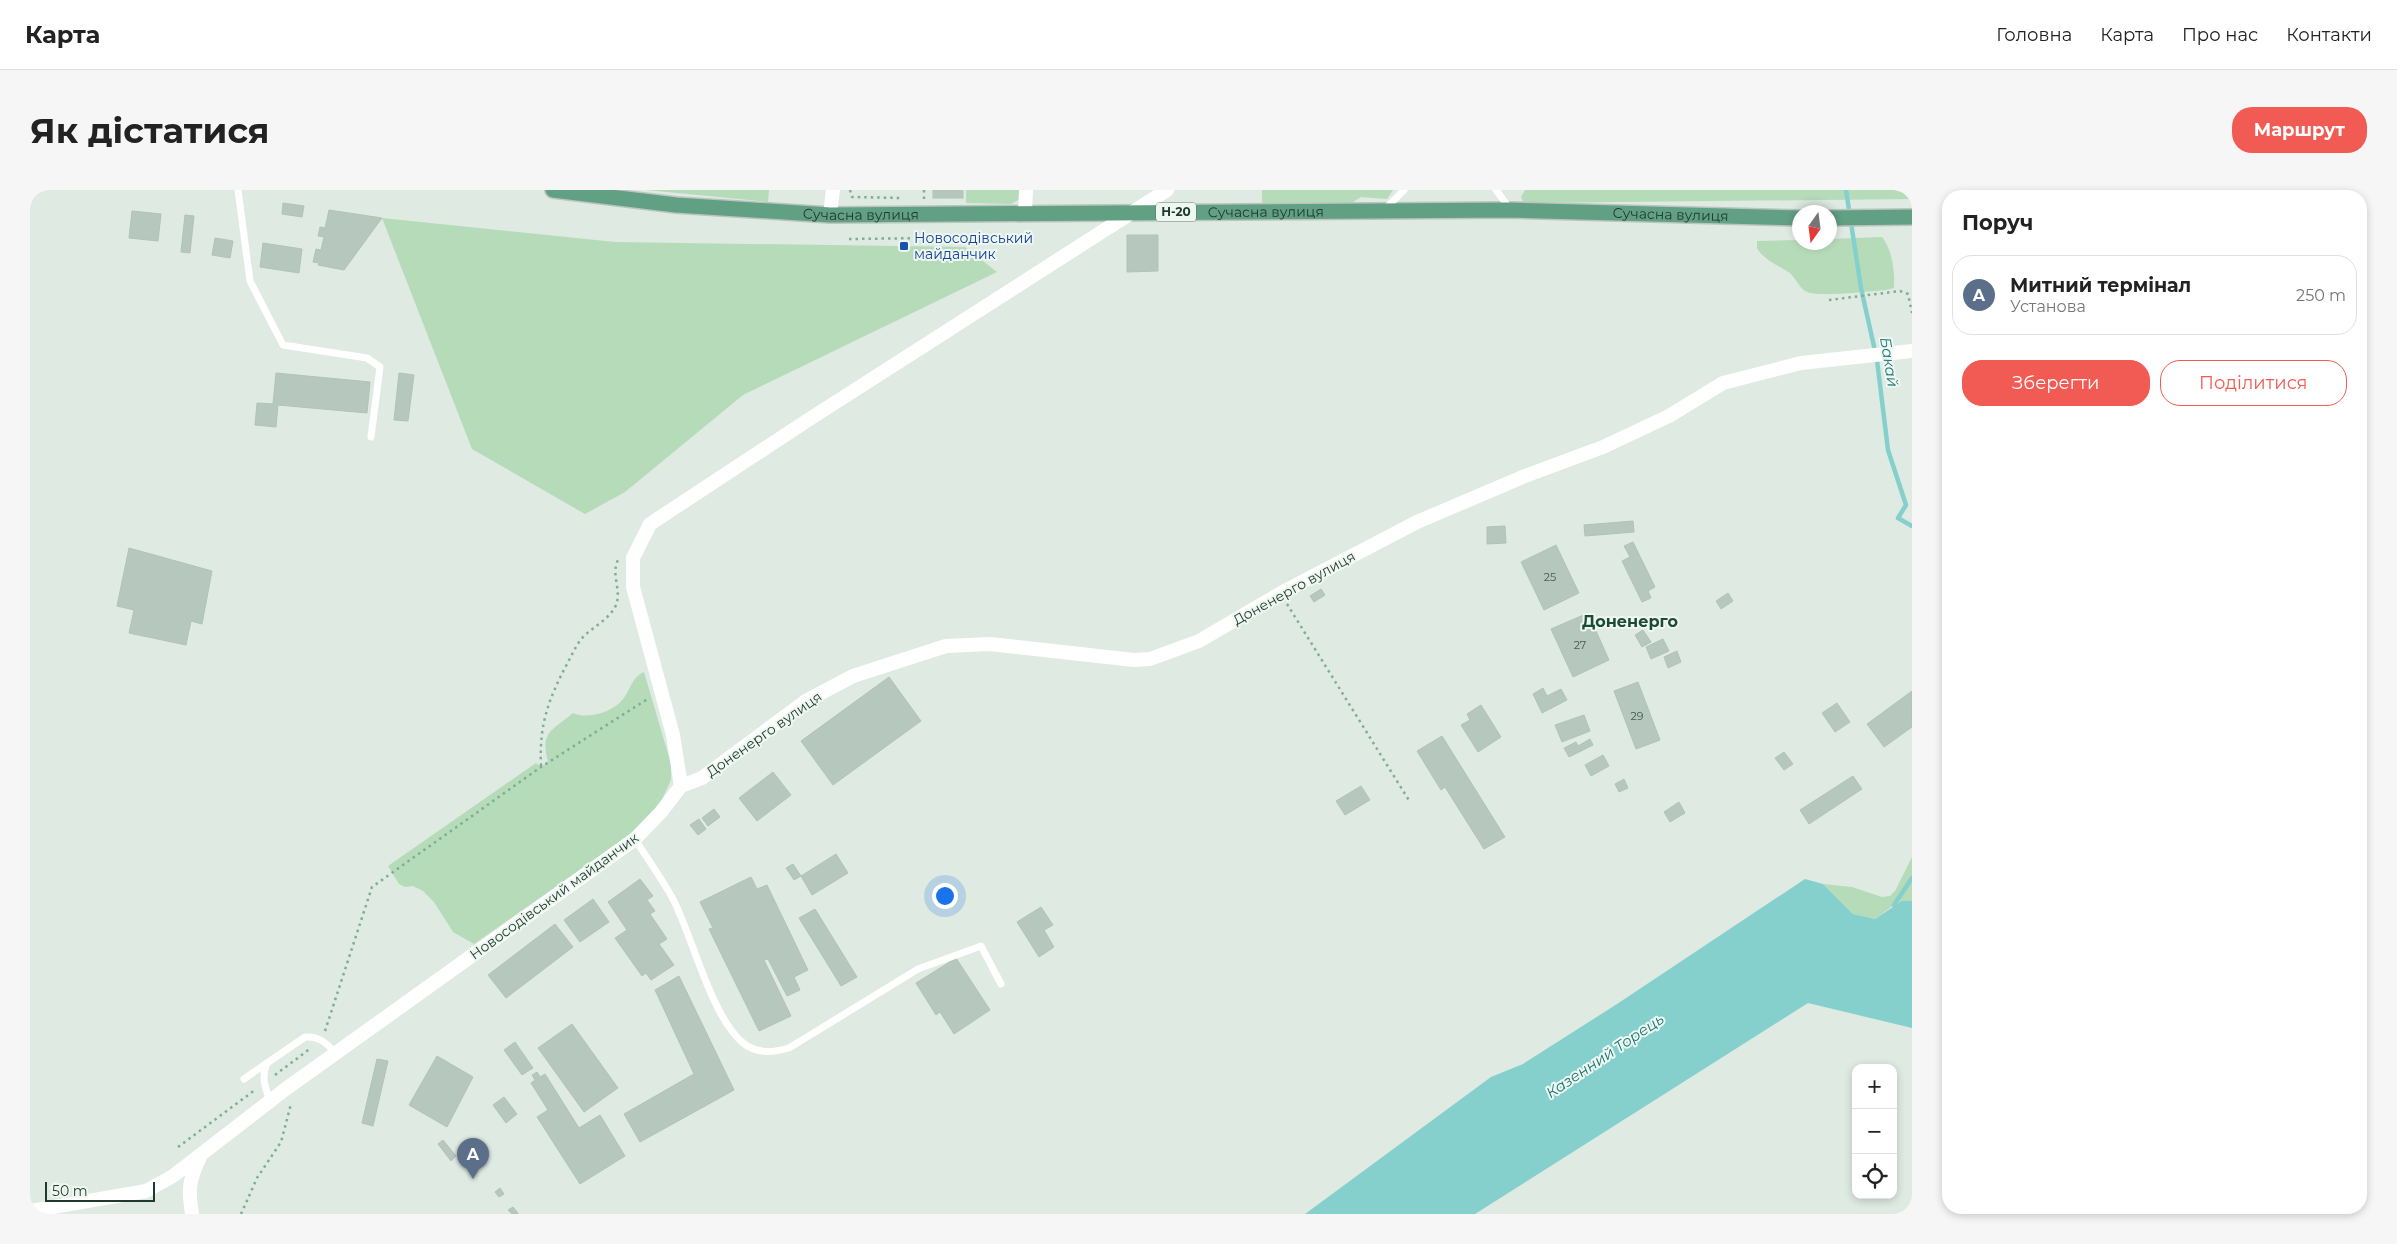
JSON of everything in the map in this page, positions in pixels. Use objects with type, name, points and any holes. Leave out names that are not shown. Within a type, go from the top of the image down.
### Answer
[{"type":"main road","name":"Сучасна вулиця","points":[[553,190],[676,206],[830,215],[1025,212],[1510,210],[1792,218]]},
{"type":"main road","points":[[1837,218],[1912,218]]},
{"type":"street","points":[[830,215],[833,190]]},
{"type":"street","points":[[1025,212],[1026,190]]},
{"type":"street","points":[[681,786],[673,735],[633,587],[633,558],[650,524],[1167,190]]},
{"type":"street","name":"Доненерго вулиця","points":[[681,786],[702,778],[806,701],[853,676],[902,658],[946,646],[990,644],[1134,660],[1150,659],[1198,641],[1281,593],[1416,522],[1525,476],[1603,446],[1669,416],[1723,383],[1801,363],[1912,351]]},
{"type":"street","name":"Новосодівський майданчик","points":[[30,1211],[146,1191],[173,1176],[294,1083],[635,839],[661,812],[681,786]]},
{"type":"street","points":[[192,1214],[188,1190],[191,1176],[200,1155]]},
{"type":"lane","points":[[238,190],[250,281],[283,345],[367,358],[380,367],[371,437]]},
{"type":"lane","points":[[1384,210],[1404,190]]},
{"type":"lane","points":[[1496,190],[1510,210]]},
{"type":"lane","points":[[635,839],[674,901],[728,1025],[742,1042],[758,1051],[773,1052],[789,1048],[918,968],[981,946],[1001,984]]},
{"type":"lane","points":[[244,1079],[305,1037],[313,1036],[322,1040],[336,1053]]},
{"type":"lane","points":[[267,1063],[264,1071],[264,1084],[270,1101]]},
{"type":"path","points":[[850,190],[852,197]]},
{"type":"path","points":[[924,190],[924,199]]},
{"type":"path","points":[[849,239],[928,238]]},
{"type":"path","points":[[1828,300],[1905,292],[1908,294],[1912,313]]},
{"type":"path","points":[[541,767],[540,740],[548,701],[582,639],[615,608],[619,596],[615,566],[620,556]]},
{"type":"path","points":[[1281,593],[1410,802]]},
{"type":"path","points":[[178,1147],[322,1040],[372,888],[541,767],[661,691]]},
{"type":"path","points":[[241,1214],[257,1178],[281,1142],[294,1083]]},
{"type":"green space","points":[[647,190],[769,190],[768,202]]},
{"type":"green space","points":[[966,190],[1022,190],[1020,199],[1011,204],[966,203]]},
{"type":"green space","points":[[1262,190],[1393,190],[1387,199],[1361,197],[1347,206],[1262,205]]},
{"type":"green space","points":[[1525,190],[1912,190],[1912,199],[1524,203],[1521,197]]},
{"type":"green space","points":[[382,218],[615,242],[965,247],[997,272],[743,395],[625,492],[585,514],[472,449]]},
{"type":"green space","points":[[1882,237],[1892,261],[1894,288],[1857,293],[1811,293],[1805,291],[1790,273],[1766,259],[1757,248],[1757,241],[1792,240],[1792,250],[1837,250],[1837,239]]},
{"type":"green space","points":[[644,672],[671,764],[671,780],[657,810],[631,834],[474,944],[453,932],[434,902],[423,891],[413,886],[405,887],[399,884],[388,866],[536,763],[541,767],[548,762],[546,752],[547,738],[554,728],[573,713],[586,716],[600,714],[613,708],[626,695],[634,680]]},
{"type":"green space","points":[[1912,857],[1912,901],[1894,905],[1875,919],[1853,914],[1823,884],[1852,887],[1882,897],[1890,896],[1895,891]]},
{"type":"water","name":"Казенний Торець","points":[[1805,879],[1823,884],[1853,914],[1875,919],[1902,901],[1912,901],[1912,1028],[1808,1003],[1475,1214],[1305,1214],[1491,1077],[1523,1064]]},
{"type":"building","points":[[933,190],[963,190],[963,198],[933,198]]},
{"type":"building","points":[[283,203],[304,206],[302,217],[282,214]]},
{"type":"building","points":[[329,210],[382,218],[344,270],[318,265],[319,263],[313,262],[316,249],[321,250],[324,237],[318,236],[320,227],[325,228]]},
{"type":"building","points":[[132,211],[161,214],[158,241],[129,238]]},
{"type":"building","points":[[185,215],[194,216],[190,253],[181,252]]},
{"type":"building","points":[[1127,235],[1158,235],[1158,271],[1127,272]]},
{"type":"building","points":[[215,238],[233,241],[230,258],[212,255]]},
{"type":"building","points":[[263,243],[302,249],[299,273],[260,267]]},
{"type":"building","points":[[276,373],[370,382],[367,413],[278,405],[276,427],[255,425],[257,403],[273,404]]},
{"type":"building","points":[[399,373],[414,375],[408,421],[394,420]]},
{"type":"building","points":[[1633,521],[1634,532],[1585,536],[1584,525]]},
{"type":"building","points":[[1505,526],[1506,543],[1487,544],[1487,527]]},
{"type":"building","points":[[1633,542],[1655,587],[1648,591],[1651,598],[1642,602],[1622,561],[1630,557],[1624,546]]},
{"type":"building","points":[[1556,545],[1579,593],[1544,610],[1521,562]]},
{"type":"building","points":[[129,548],[212,571],[202,624],[191,621],[186,645],[129,633],[134,610],[117,606]]},
{"type":"building","points":[[1321,589],[1325,595],[1314,602],[1310,596]]},
{"type":"building","points":[[1728,593],[1733,601],[1721,609],[1716,601]]},
{"type":"building","points":[[1588,613],[1609,660],[1573,677],[1551,629]]},
{"type":"building","points":[[1643,630],[1651,642],[1642,647],[1635,635]]},
{"type":"building","points":[[1663,639],[1669,651],[1651,659],[1646,647]]},
{"type":"building","points":[[1677,651],[1681,662],[1668,668],[1664,657]]},
{"type":"building","points":[[889,677],[921,721],[833,785],[801,741]]},
{"type":"building","points":[[1638,682],[1660,740],[1636,749],[1614,691]]},
{"type":"building","points":[[1543,688],[1547,696],[1561,689],[1567,700],[1542,713],[1533,694]]},
{"type":"building","points":[[1912,691],[1912,727],[1884,747],[1867,724]]},
{"type":"building","points":[[1837,703],[1850,722],[1835,732],[1822,713]]},
{"type":"building","points":[[1481,705],[1501,737],[1478,752],[1461,725],[1470,720],[1467,714]]},
{"type":"building","points":[[1584,715],[1590,731],[1562,742],[1555,725]]},
{"type":"building","points":[[1442,736],[1505,837],[1484,849],[1445,787],[1441,790],[1417,751]]},
{"type":"building","points":[[1590,739],[1593,745],[1569,757],[1564,748],[1576,742],[1578,746]]},
{"type":"building","points":[[1784,752],[1793,764],[1784,770],[1775,758]]},
{"type":"building","points":[[1603,755],[1609,766],[1591,776],[1585,765]]},
{"type":"building","points":[[773,772],[791,795],[757,821],[739,798]]},
{"type":"building","points":[[1853,776],[1862,789],[1809,824],[1800,810]]},
{"type":"building","points":[[1624,779],[1628,788],[1619,792],[1615,784]]},
{"type":"building","points":[[1361,786],[1370,800],[1345,815],[1336,801]]},
{"type":"building","points":[[1679,802],[1685,813],[1670,822],[1664,812]]},
{"type":"building","points":[[714,809],[720,817],[708,826],[702,818]]},
{"type":"building","points":[[699,819],[706,829],[698,835],[690,825]]},
{"type":"building","points":[[836,854],[848,873],[812,895],[801,876]]},
{"type":"building","points":[[793,864],[801,876],[794,880],[786,868]]},
{"type":"building","points":[[751,877],[757,889],[767,885],[808,970],[794,977],[800,990],[787,996],[768,959],[764,960],[791,1016],[759,1031],[709,929],[713,928],[700,902]]},
{"type":"building","points":[[640,879],[653,896],[647,900],[655,911],[650,914],[667,939],[659,944],[674,965],[651,980],[646,973],[642,976],[615,938],[627,930],[608,902]]},
{"type":"building","points":[[593,899],[609,922],[580,942],[564,920]]},
{"type":"building","points":[[1041,907],[1053,925],[1044,930],[1054,947],[1039,957],[1017,922]]},
{"type":"building","points":[[815,909],[857,977],[841,986],[799,918]]},
{"type":"building","points":[[555,924],[573,947],[506,998],[488,975]]},
{"type":"building","points":[[956,958],[990,1010],[954,1034],[940,1012],[936,1015],[916,983]]},
{"type":"building","points":[[679,976],[734,1090],[640,1142],[624,1114],[694,1074],[655,990]]},
{"type":"building","points":[[572,1024],[618,1088],[584,1112],[538,1048]]},
{"type":"building","points":[[515,1042],[533,1068],[522,1075],[504,1050]]},
{"type":"building","points":[[437,1056],[473,1077],[447,1127],[409,1105]]},
{"type":"building","points":[[377,1059],[388,1061],[373,1126],[362,1123]]},
{"type":"building","points":[[537,1072],[540,1077],[545,1074],[579,1128],[600,1115],[625,1156],[580,1184],[537,1117],[548,1110],[531,1083],[535,1080],[532,1075]]},
{"type":"building","points":[[504,1097],[517,1114],[506,1123],[493,1105]]},
{"type":"building","points":[[443,1140],[456,1156],[451,1161],[438,1144]]},
{"type":"building","points":[[500,1188],[504,1194],[499,1197],[495,1192]]},
{"type":"building","points":[[513,1207],[517,1214],[512,1214],[508,1210]]},
{"type":"waterway","name":"Бакай","points":[[1846,190],[1861,288],[1877,360],[1888,450],[1906,505],[1898,518],[1912,526]]},
{"type":"waterway","name":"Бакай","points":[[1894,905],[1912,878]]},
{"type":"place","name":"Новосодівський майданчик","points":[[904,246]]},
{"type":"place","name":"Митний термінал","points":[[473,1179]]},
{"type":"district","name":"Доненерго","points":[[1630,621]]}]
